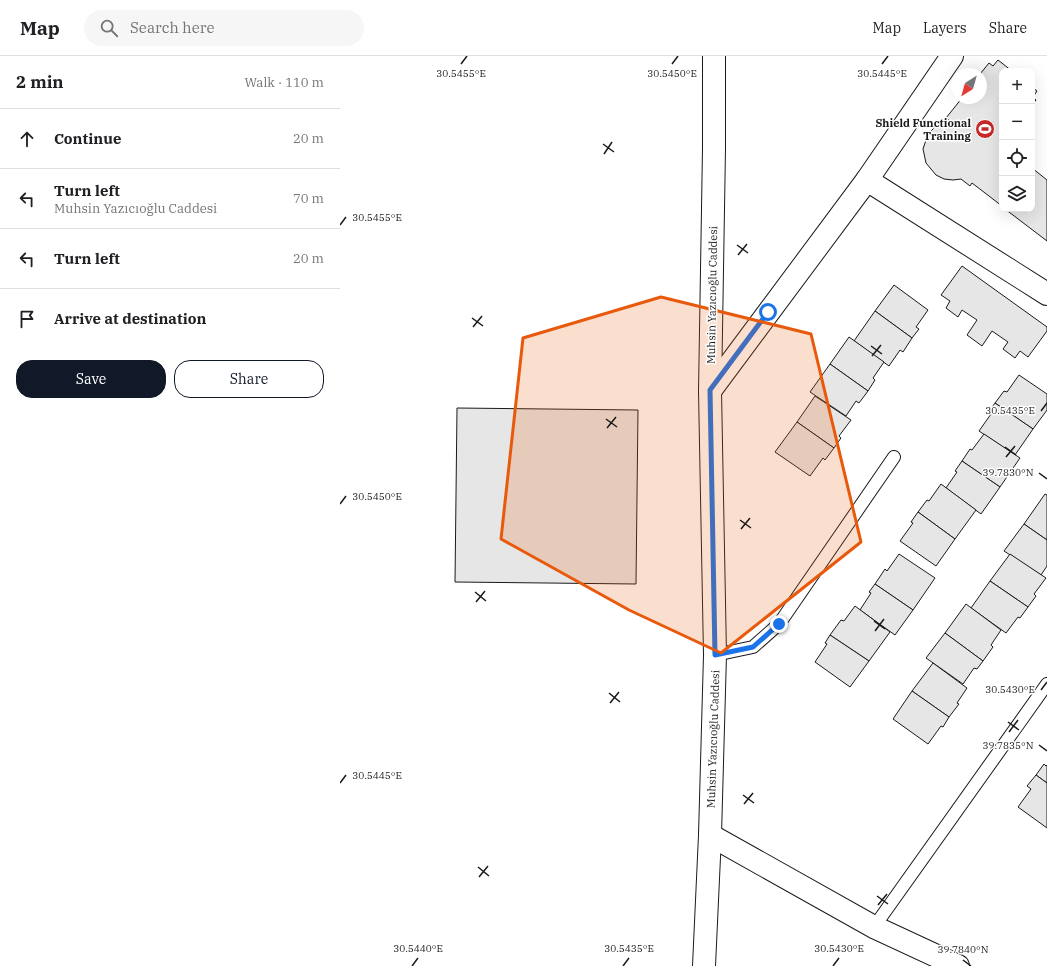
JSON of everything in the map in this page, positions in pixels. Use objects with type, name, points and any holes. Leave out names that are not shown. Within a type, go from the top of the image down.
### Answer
[{"type":"street","name":"Muhsin Yazıcıoğlu Caddesi","points":[[704,966],[710,835],[715,655],[710,390],[714,56]]},
{"type":"street","points":[[710,390],[867,180],[952,56]]},
{"type":"street","points":[[867,180],[1047,294]]},
{"type":"street","points":[[710,835],[874,927],[958,966]]},
{"type":"lane","points":[[715,655],[753,647],[779,624],[894,457]]},
{"type":"lane","points":[[874,927],[1047,684]]},
{"type":"highlighted area","points":[[661,297],[811,334],[861,542],[721,653],[629,610],[501,539],[523,338]]},
{"type":"building","points":[[998,60],[1008,68],[999,68],[999,204],[972,183],[970,186],[961,179],[944,179],[936,175],[926,163],[923,149],[928,134],[935,127],[943,123],[951,122],[946,118],[957,104],[987,104],[987,68],[985,68],[989,63],[993,66]]},
{"type":"building","points":[[1035,170],[1047,180],[1047,241],[1009,212],[1035,212]]},
{"type":"building","points":[[962,266],[1047,327],[1047,331],[1028,357],[1020,351],[1015,358],[1003,349],[1008,342],[992,331],[982,346],[967,335],[977,320],[962,310],[958,317],[946,308],[950,301],[941,295]]},
{"type":"building","points":[[894,285],[928,310],[916,327],[919,329],[912,338],[875,311]]},
{"type":"building","points":[[875,311],[912,338],[903,352],[900,350],[889,366],[854,341]]},
{"type":"building","points":[[849,337],[884,362],[873,378],[875,380],[868,391],[830,364]]},
{"type":"building","points":[[830,364],[868,391],[859,403],[856,401],[846,416],[810,392]]},
{"type":"building","points":[[1019,375],[1047,394],[1047,410],[1033,429],[995,403],[1004,391],[1007,392]]},
{"type":"building","points":[[815,396],[851,420],[839,436],[841,438],[834,448],[797,422]]},
{"type":"building","points":[[995,403],[1033,429],[1015,455],[979,431],[991,414],[988,413]]},
{"type":"building","points":[[457,408],[638,410],[636,584],[455,582]]},
{"type":"building","points":[[797,422],[834,448],[825,460],[823,458],[810,476],[775,452]]},
{"type":"building","points":[[984,434],[1020,458],[1000,487],[962,461],[970,449],[972,450]]},
{"type":"building","points":[[962,461],[1000,487],[981,514],[946,488],[957,472],[955,471]]},
{"type":"building","points":[[941,484],[976,510],[955,539],[918,512],[927,500],[929,501]]},
{"type":"building","points":[[1045,494],[1047,495],[1047,540],[1024,524]]},
{"type":"building","points":[[918,512],[955,539],[936,566],[900,541],[913,523],[911,522]]},
{"type":"building","points":[[1024,524],[1047,540],[1047,566],[1041,575],[1004,551]]},
{"type":"building","points":[[899,554],[935,578],[913,610],[875,584],[885,569],[887,571]]},
{"type":"building","points":[[1010,554],[1046,578],[1034,594],[1036,596],[1028,607],[990,581]]},
{"type":"building","points":[[990,581],[1028,607],[1006,633],[971,608]]},
{"type":"building","points":[[875,584],[913,610],[895,635],[860,610]]},
{"type":"building","points":[[966,604],[1001,630],[991,645],[993,647],[983,661],[945,633]]},
{"type":"building","points":[[855,606],[890,632],[869,661],[830,635],[841,620],[844,621]]},
{"type":"building","points":[[945,633],[983,661],[977,669],[974,668],[963,684],[926,658]]},
{"type":"building","points":[[830,635],[869,661],[850,687],[815,662],[827,644],[825,643]]},
{"type":"building","points":[[933,663],[967,688],[957,703],[959,704],[949,717],[912,691]]},
{"type":"building","points":[[912,691],[949,717],[943,727],[941,726],[928,744],[893,719]]},
{"type":"building","points":[[1044,764],[1046,766],[1047,765],[1047,783],[1036,775]]},
{"type":"building","points":[[1036,775],[1047,783],[1047,828],[1018,807],[1031,789],[1027,786]]},
{"type":"place","name":"Shield Functional Training","points":[[985,129]]},
{"type":"route","points":[[768,312],[710,390],[715,655],[753,647],[779,624]]}]
